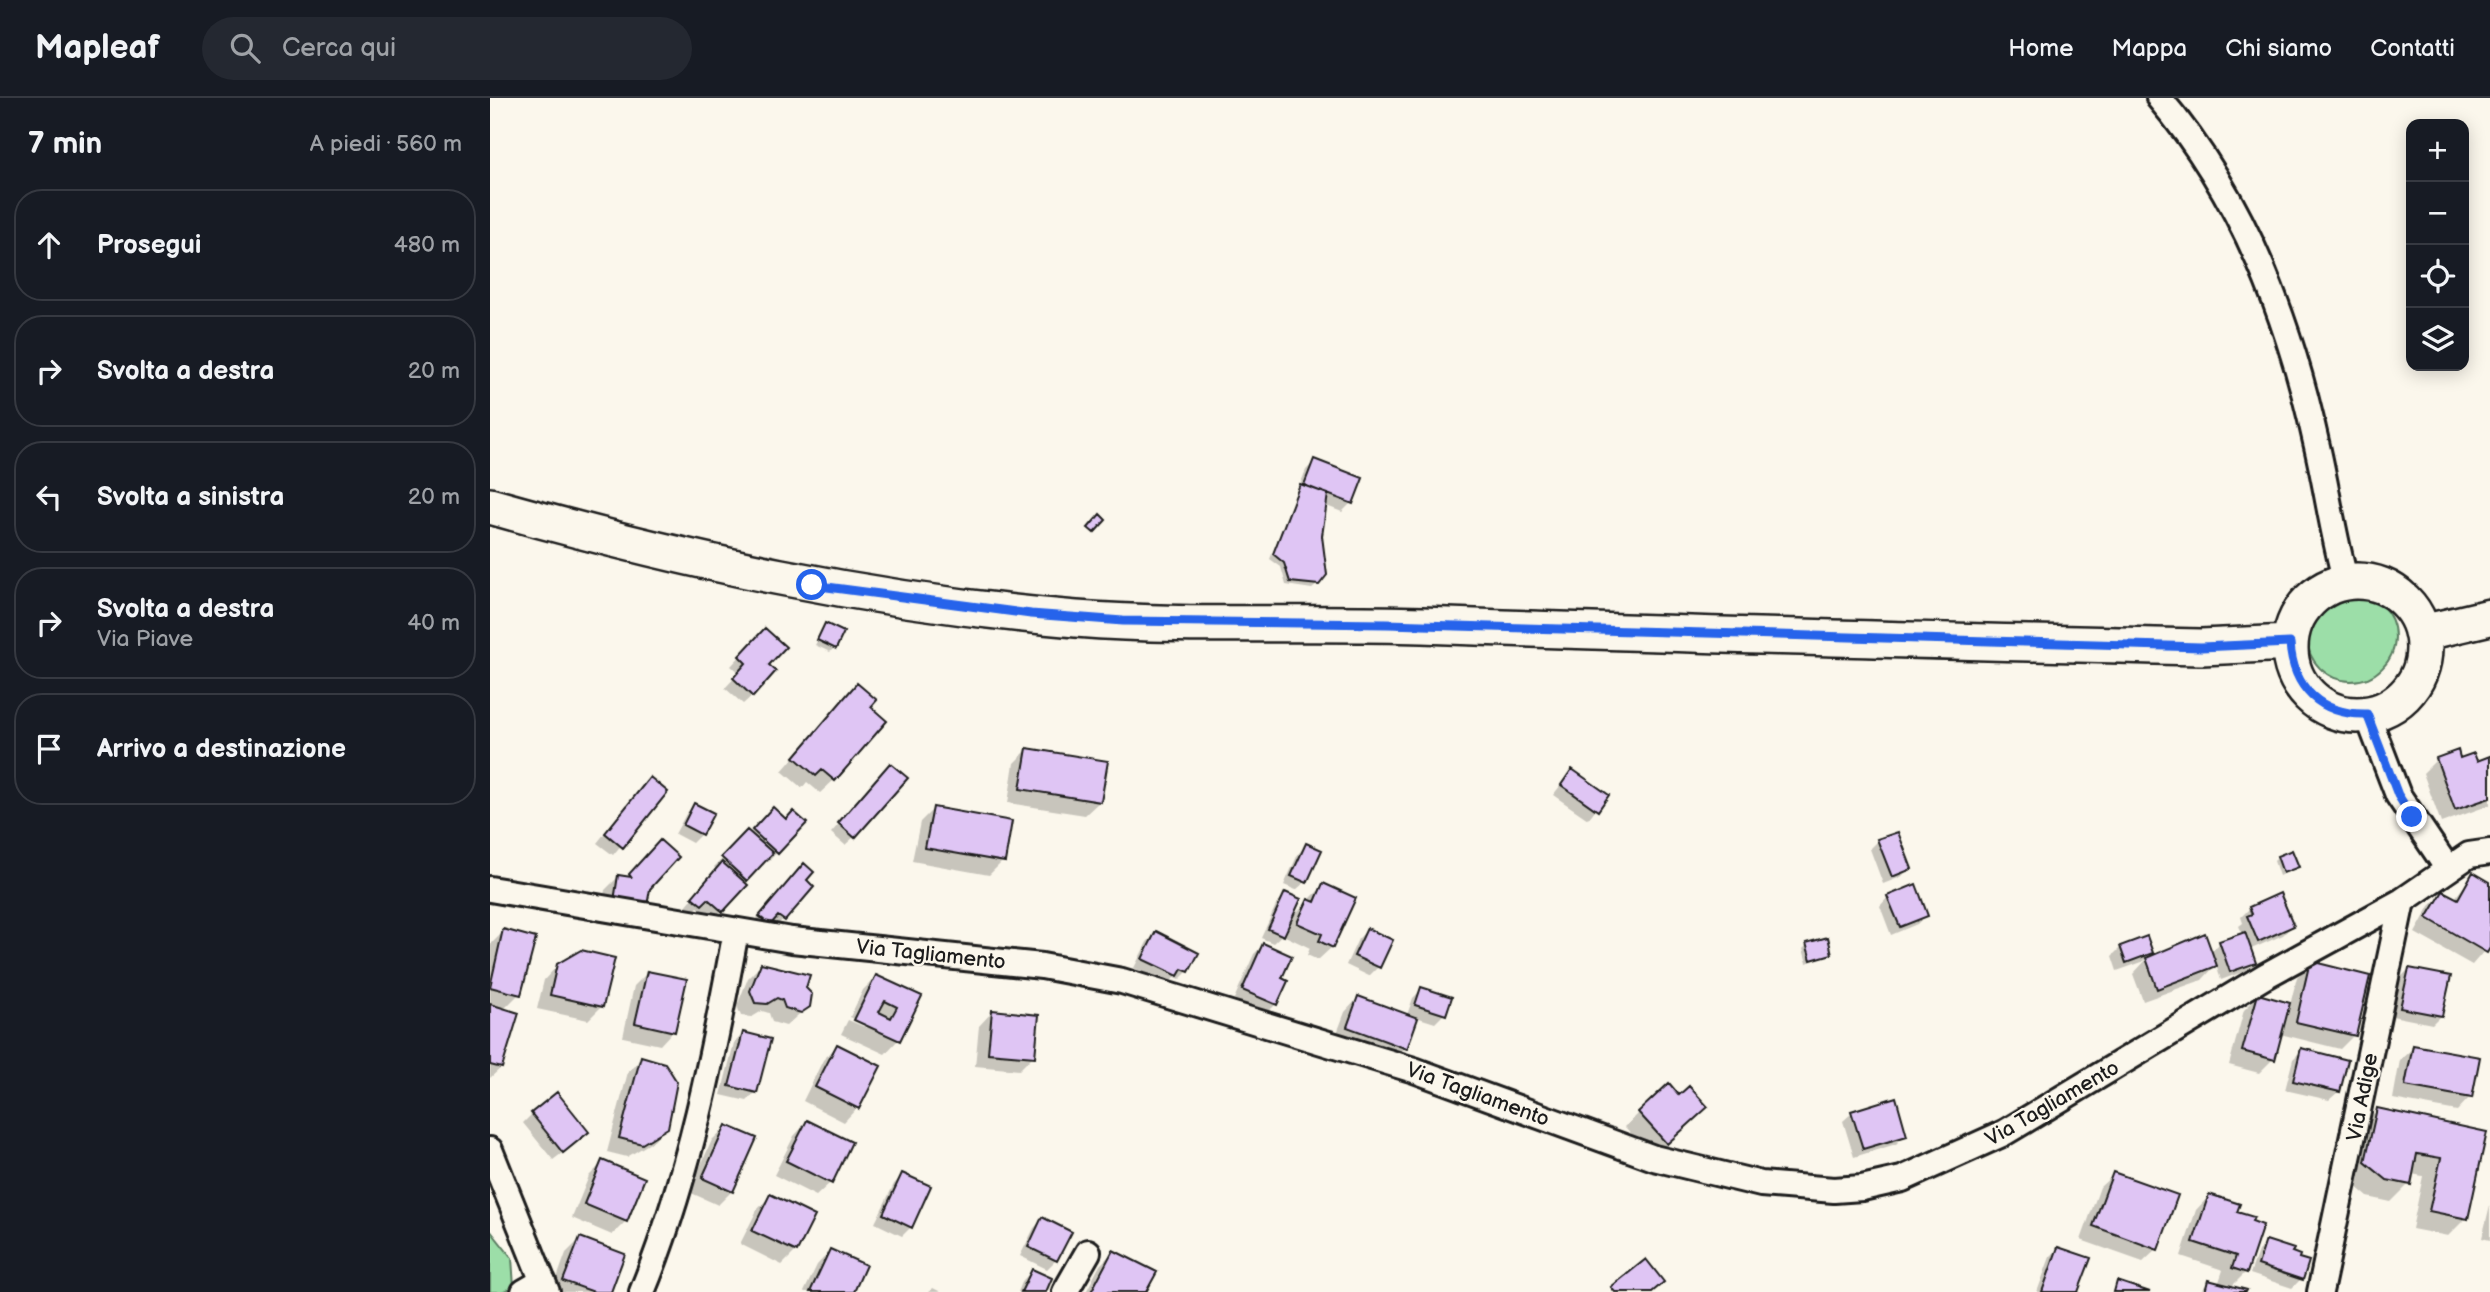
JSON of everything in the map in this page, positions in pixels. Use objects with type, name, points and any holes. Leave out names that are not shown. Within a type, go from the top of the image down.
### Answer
[{"type":"main road","points":[[490,506],[627,544],[797,582],[877,596],[1077,619],[1170,623],[1387,624],[2201,647],[2290,643]]},
{"type":"main road","points":[[2346,582],[2366,582],[2394,593],[2414,614],[2422,633],[2424,651],[2420,669],[2412,685],[2385,709],[2367,714],[2347,714],[2328,708],[2311,697],[2295,672],[2290,643],[2295,621],[2308,603],[2325,589],[2346,582]]},
{"type":"main road","points":[[2422,633],[2490,617]]},
{"type":"street","points":[[2159,98],[2199,148],[2218,178],[2238,215],[2273,300],[2305,396],[2346,582]]},
{"type":"street","points":[[2367,714],[2398,795],[2448,869]]},
{"type":"street","name":"Via Tagliamento","points":[[490,889],[792,940],[1042,966],[1122,981],[1414,1070],[1654,1158],[1761,1184],[1834,1191],[1902,1179],[1992,1139],[2052,1106],[2265,976],[2402,901],[2469,855],[2490,852]]},
{"type":"street","name":"Via Adige","points":[[2320,1292],[2402,901]]},
{"type":"street","points":[[642,1292],[663,1237],[688,1146],[736,931]]},
{"type":"street","points":[[490,1150],[538,1288]]},
{"type":"street","points":[[1065,1292],[1088,1252]]},
{"type":"green space","points":[[2351,593],[2376,600],[2388,612],[2395,637],[2388,662],[2376,674],[2351,681],[2326,674],[2314,662],[2307,637],[2314,612],[2326,600]]},
{"type":"green space","points":[[490,1230],[512,1258],[514,1287],[502,1292],[490,1292]]},
{"type":"building","points":[[1314,459],[1363,478],[1353,504],[1304,485]]},
{"type":"building","points":[[1300,484],[1328,494],[1322,536],[1327,575],[1319,585],[1290,582],[1284,563],[1273,554]]},
{"type":"building","points":[[1100,514],[1106,520],[1094,533],[1088,528]]},
{"type":"building","points":[[825,623],[844,632],[836,649],[817,640]]},
{"type":"building","points":[[765,628],[786,647],[769,665],[776,671],[753,697],[733,678],[746,663],[739,656]]},
{"type":"building","points":[[857,683],[877,700],[871,707],[887,721],[835,781],[822,770],[816,776],[794,757]]},
{"type":"building","points":[[1027,748],[1108,761],[1101,802],[1020,789]]},
{"type":"building","points":[[2458,750],[2460,758],[2474,753],[2477,761],[2490,756],[2490,798],[2455,810],[2436,758]]},
{"type":"building","points":[[890,763],[908,778],[855,838],[838,823]]},
{"type":"building","points":[[1572,769],[1609,795],[1598,811],[1561,785]]},
{"type":"building","points":[[650,777],[668,792],[623,848],[605,833]]},
{"type":"building","points":[[694,803],[714,813],[702,835],[683,825]]},
{"type":"building","points":[[773,807],[786,819],[793,811],[807,823],[778,854],[752,830]]},
{"type":"building","points":[[933,807],[1012,821],[1005,862],[925,848]]},
{"type":"building","points":[[747,830],[773,853],[747,881],[721,857]]},
{"type":"building","points":[[1898,832],[1912,869],[1892,877],[1877,839]]},
{"type":"building","points":[[660,840],[679,857],[650,889],[647,906],[614,901],[618,875],[631,877],[629,874]]},
{"type":"building","points":[[1306,843],[1322,850],[1307,883],[1291,876]]},
{"type":"building","points":[[2292,850],[2299,867],[2283,873],[2277,856]]},
{"type":"building","points":[[722,862],[748,885],[723,912],[708,899],[702,905],[692,897]]},
{"type":"building","points":[[804,863],[814,872],[807,880],[814,887],[785,921],[778,916],[770,925],[759,916]]},
{"type":"building","points":[[2473,872],[2490,882],[2490,948],[2487,953],[2427,918],[2443,891],[2458,899]]},
{"type":"building","points":[[1323,883],[1356,898],[1333,948],[1319,941],[1322,934],[1297,923],[1308,899],[1315,902]]},
{"type":"building","points":[[1916,884],[1928,916],[1900,927],[1887,896]]},
{"type":"building","points":[[1285,892],[1301,899],[1284,936],[1268,929]]},
{"type":"building","points":[[2280,893],[2294,926],[2258,942],[2247,916],[2252,914],[2249,907]]},
{"type":"building","points":[[1367,928],[1393,940],[1380,968],[1354,956]]},
{"type":"building","points":[[503,929],[536,938],[521,995],[490,987]]},
{"type":"building","points":[[1156,931],[1199,953],[1189,972],[1182,969],[1178,976],[1142,959]]},
{"type":"building","points":[[2245,932],[2256,963],[2230,972],[2219,941]]},
{"type":"building","points":[[2205,933],[2217,966],[2157,989],[2146,958]]},
{"type":"building","points":[[2147,936],[2153,953],[2126,963],[2120,946]]},
{"type":"building","points":[[1828,937],[1832,954],[1811,960],[1806,943]]},
{"type":"building","points":[[1263,943],[1292,956],[1282,978],[1288,981],[1277,1005],[1242,990]]},
{"type":"building","points":[[581,950],[615,958],[603,1007],[550,995],[557,964]]},
{"type":"building","points":[[2310,961],[2370,976],[2356,1036],[2296,1022]]},
{"type":"building","points":[[761,963],[810,975],[806,988],[812,994],[810,1007],[801,1013],[785,1008],[782,1000],[777,998],[767,1004],[755,1003],[750,991]]},
{"type":"building","points":[[2409,968],[2451,976],[2442,1016],[2400,1008]]},
{"type":"building","points":[[647,971],[687,979],[675,1032],[635,1023]]},
{"type":"building","points":[[876,975],[922,996],[900,1041],[854,1020]],"holes":[[[885,1001],[897,1007],[891,1018],[879,1012]]]},
{"type":"building","points":[[1421,987],[1452,997],[1446,1015],[1415,1005]]},
{"type":"building","points":[[2258,994],[2290,1003],[2275,1060],[2242,1051]]},
{"type":"building","points":[[1358,996],[1418,1018],[1407,1049],[1347,1027]]},
{"type":"building","points":[[490,1004],[519,1013],[502,1068],[490,1065]]},
{"type":"building","points":[[992,1010],[1039,1015],[1035,1057],[988,1053]]},
{"type":"building","points":[[743,1032],[771,1039],[757,1093],[729,1086]]},
{"type":"building","points":[[837,1044],[881,1066],[859,1109],[815,1087]]},
{"type":"building","points":[[2413,1045],[2480,1057],[2472,1098],[2405,1086]]},
{"type":"building","points":[[2301,1048],[2348,1060],[2340,1092],[2293,1081]]},
{"type":"building","points":[[641,1056],[665,1063],[677,1082],[668,1128],[642,1144],[619,1138]]},
{"type":"building","points":[[1669,1083],[1679,1095],[1689,1086],[1708,1107],[1667,1144],[1638,1112]]},
{"type":"building","points":[[557,1092],[589,1132],[563,1153],[531,1113]]},
{"type":"building","points":[[1896,1097],[1907,1136],[1863,1149],[1851,1111]]},
{"type":"building","points":[[2377,1108],[2487,1132],[2468,1219],[2429,1211],[2441,1158],[2417,1154],[2411,1185],[2387,1180],[2365,1162]]},
{"type":"building","points":[[807,1120],[852,1142],[832,1184],[786,1161]]},
{"type":"building","points":[[726,1125],[757,1138],[733,1192],[702,1178]]},
{"type":"building","points":[[602,1160],[645,1178],[627,1222],[584,1204]]},
{"type":"building","points":[[2113,1172],[2178,1195],[2158,1250],[2093,1226]]},
{"type":"building","points":[[902,1173],[931,1186],[912,1228],[883,1214]]},
{"type":"building","points":[[770,1194],[815,1216],[797,1252],[752,1231]]},
{"type":"building","points":[[2209,1194],[2240,1204],[2237,1212],[2254,1217],[2252,1221],[2263,1225],[2247,1273],[2232,1268],[2236,1256],[2193,1242]]},
{"type":"building","points":[[1042,1217],[1072,1232],[1057,1261],[1028,1247]]},
{"type":"building","points":[[580,1237],[625,1254],[611,1292],[594,1292],[563,1281]]},
{"type":"building","points":[[2266,1240],[2294,1249],[2292,1252],[2300,1255],[2299,1258],[2309,1261],[2303,1280],[2258,1265]]},
{"type":"building","points":[[2058,1247],[2091,1258],[2078,1292],[2042,1292]]},
{"type":"building","points":[[830,1249],[866,1265],[854,1292],[810,1292]]},
{"type":"building","points":[[1113,1250],[1157,1272],[1146,1292],[1091,1292]]},
{"type":"building","points":[[1646,1259],[1664,1282],[1652,1292],[1615,1292],[1611,1287]]},
{"type":"building","points":[[1032,1269],[1052,1278],[1046,1292],[1021,1292]]},
{"type":"building","points":[[2208,1280],[2247,1290],[2205,1292]]},
{"type":"building","points":[[2117,1281],[2150,1292],[2114,1292]]},
{"type":"route","points":[[812,585],[877,596],[1031,614],[1145,622],[1387,624],[1640,634],[2201,647],[2290,643],[2291,663],[2299,682],[2311,697],[2328,708],[2347,714],[2367,714],[2398,795],[2412,817]]}]
